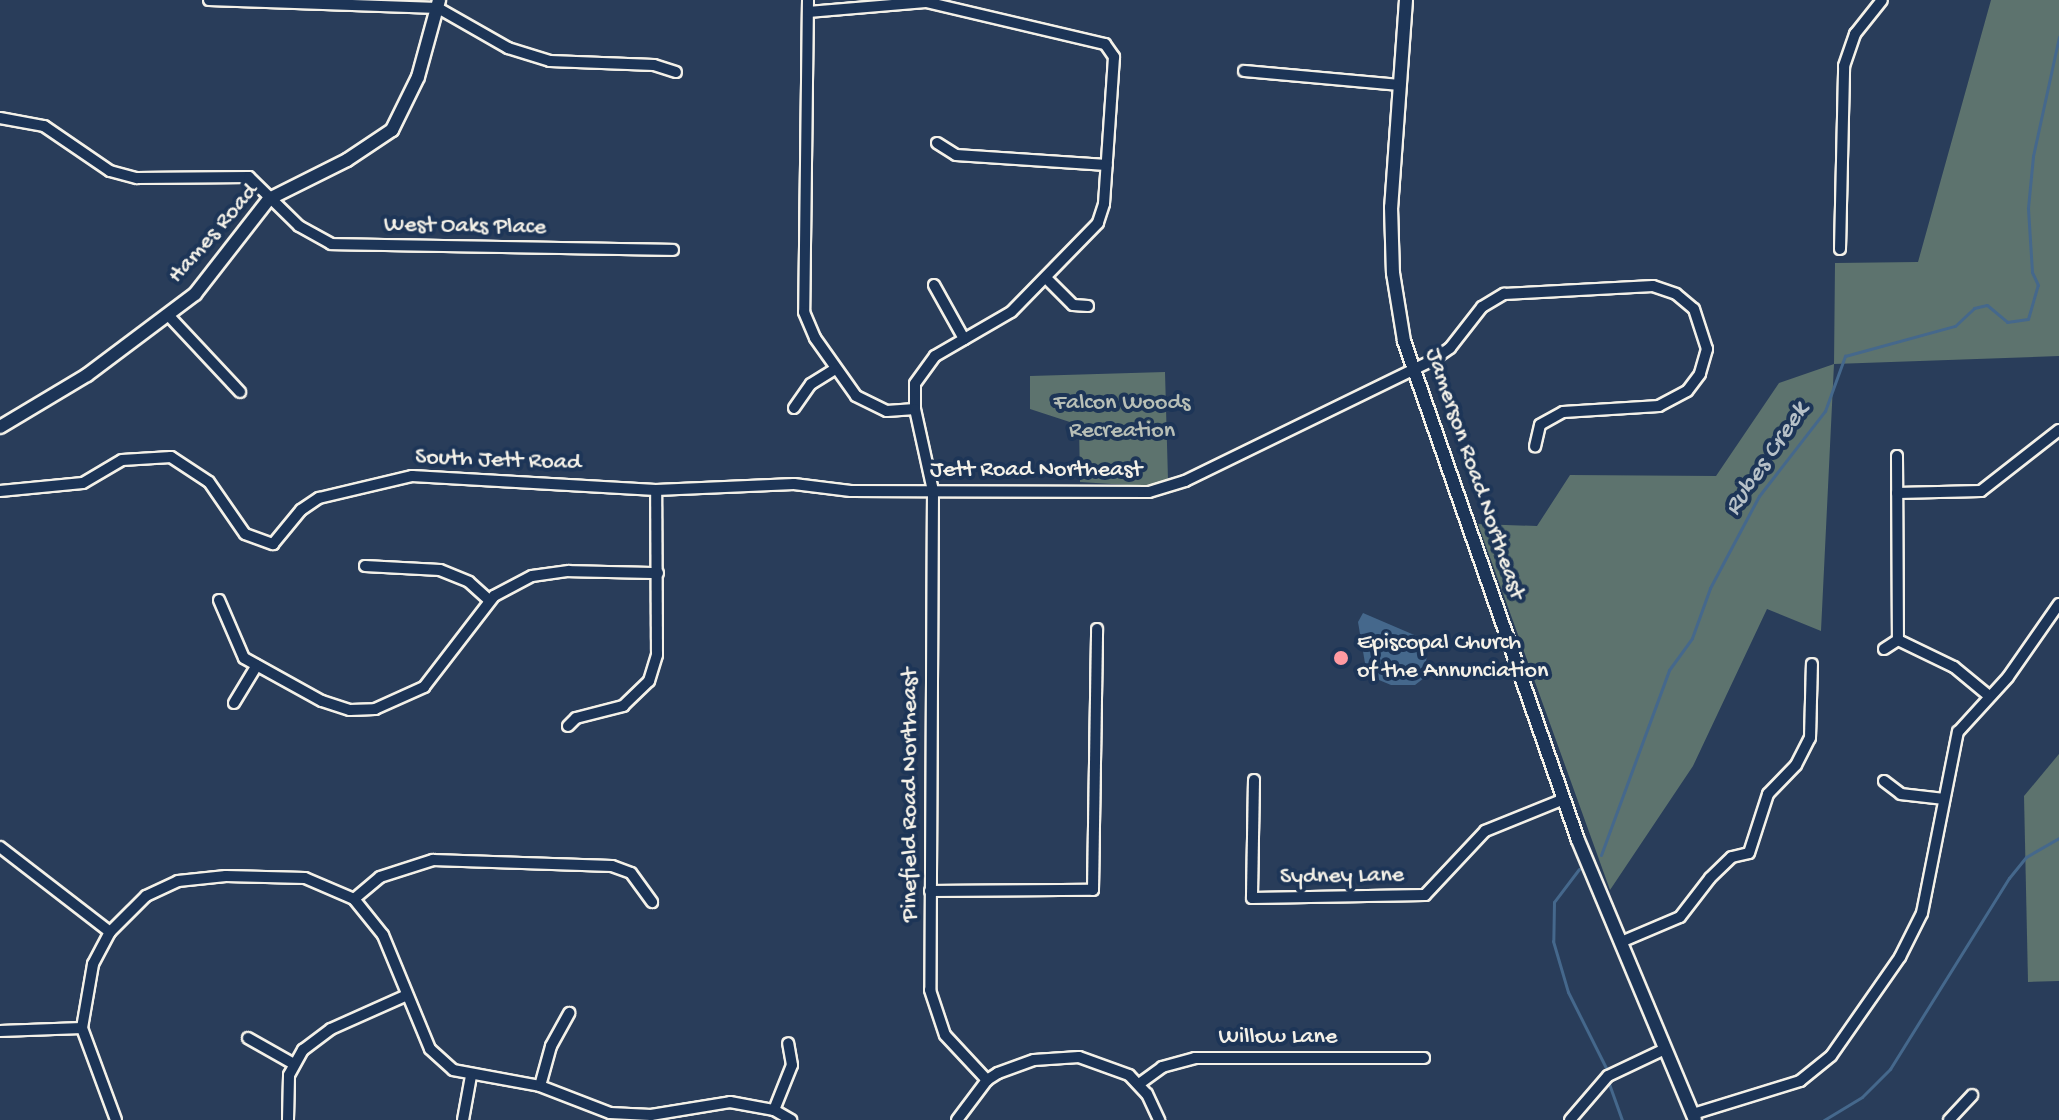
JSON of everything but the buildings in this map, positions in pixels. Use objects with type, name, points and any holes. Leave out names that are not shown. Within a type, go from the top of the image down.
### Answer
[{"type":"street","points":[[209,0],[438,4],[508,48],[550,61],[654,65],[676,72]]},
{"type":"street","points":[[808,0],[802,300],[815,338],[835,369],[865,404],[887,411],[915,409],[915,384],[923,367],[1011,312],[1098,223],[1107,165],[1114,57],[1105,44],[926,2],[808,12]]},
{"type":"street","name":"Jamerson Road Northeast","points":[[1406,0],[1391,245],[1398,307],[1412,369],[1564,799],[1694,1117]]},
{"type":"street","points":[[1840,249],[1844,66],[1855,34],[1882,0]]},
{"type":"street","name":"Hames Road","points":[[0,427],[87,375],[169,316],[209,281],[249,221],[273,196],[358,154],[392,130],[418,77],[438,4]]},
{"type":"street","points":[[1244,71],[1400,85]]},
{"type":"street","name":"West Oaks Place","points":[[0,118],[44,126],[110,171],[137,178],[249,177],[273,196],[299,226],[331,244],[673,250]]},
{"type":"street","points":[[937,143],[956,155],[1107,165]]},
{"type":"street","points":[[1046,278],[1073,305],[1088,306]]},
{"type":"street","points":[[934,285],[964,339]]},
{"type":"street","name":"Jett Road Northeast","points":[[728,487],[933,491],[1166,489],[1442,355],[1477,311],[1504,294],[1653,286],[1676,294],[1694,309],[1705,332],[1706,357],[1700,374],[1680,397],[1659,406],[1563,412],[1540,425],[1535,446]]},
{"type":"street","points":[[169,316],[240,392]]},
{"type":"street","points":[[794,408],[811,384],[835,369]]},
{"type":"street","name":"Pinefield Road Northeast","points":[[915,409],[933,491],[930,891],[935,1014],[952,1045],[987,1080]]},
{"type":"street","points":[[1897,493],[1981,491],[2059,430]]},
{"type":"street","points":[[1897,456],[1898,640]]},
{"type":"street","name":"South Jett Road","points":[[0,491],[83,483],[122,460],[171,457],[209,482],[245,534],[273,544],[301,510],[319,498],[393,478],[656,490],[728,487]]},
{"type":"street","points":[[568,726],[576,718],[623,706],[649,681],[657,655],[656,490]]},
{"type":"street","points":[[365,566],[440,570],[469,582],[490,601]]},
{"type":"street","points":[[219,600],[234,644],[257,665],[322,701],[350,710],[375,709],[424,687],[490,601],[532,576],[569,571],[658,573]]},
{"type":"street","points":[[1694,1117],[1800,1081],[1831,1056],[1900,957],[1922,913],[1934,872],[1953,742],[2059,604]]},
{"type":"street","points":[[930,891],[1093,890],[1097,629]]},
{"type":"street","points":[[1884,649],[1898,640]]},
{"type":"street","points":[[1898,640],[1954,667],[1989,696]]},
{"type":"street","points":[[1621,942],[1680,917],[1710,878],[1732,857],[1749,853],[1768,794],[1796,765],[1810,738],[1812,664]]},
{"type":"street","points":[[234,703],[257,665]]},
{"type":"street","name":"Sydney Lane","points":[[1254,780],[1252,898],[1425,895],[1485,831],[1564,799]]},
{"type":"street","points":[[1884,781],[1901,794],[1944,799]]},
{"type":"street","points":[[0,847],[110,932]]},
{"type":"street","points":[[354,899],[380,877],[433,860],[612,866],[631,873],[650,898]]},
{"type":"street","points":[[116,1120],[82,1028],[85,987],[110,932],[146,896],[202,876],[305,878],[354,899],[383,935],[430,1049],[453,1070],[471,1076],[540,1086],[609,1116],[651,1115],[722,1102],[774,1110],[791,1120]]},
{"type":"street","points":[[288,1120],[286,1094],[294,1064],[314,1039],[407,995]]},
{"type":"street","points":[[540,1086],[551,1046],[569,1013]]},
{"type":"street","points":[[0,1031],[82,1028]]},
{"type":"street","points":[[248,1038],[294,1064]]},
{"type":"street","points":[[774,1110],[792,1065],[788,1043]]},
{"type":"street","points":[[1570,1120],[1608,1076],[1665,1049]]},
{"type":"street","points":[[957,1120],[987,1080],[1023,1063],[1079,1057],[1108,1064],[1139,1084],[1159,1120]]},
{"type":"street","name":"Willow Lane","points":[[1139,1084],[1162,1067],[1195,1058],[1424,1058]]},
{"type":"street","points":[[463,1120],[471,1076]]},
{"type":"street","points":[[1949,1120],[1972,1095]]},
{"type":"green space","points":[[1991,0],[2059,0],[2059,356],[1834,364],[1835,263],[1918,262]]},
{"type":"green space","points":[[1834,364],[1821,631],[1767,609],[1693,766],[1610,890],[1478,524],[1537,526],[1570,475],[1716,476],[1779,383]]},
{"type":"green space","name":"Falcon Woods Recreation","points":[[1165,372],[1168,480],[1143,486],[1080,482],[1079,425],[1030,409],[1030,376]]},
{"type":"green space","points":[[2059,754],[2059,981],[2028,982],[2024,796]]},
{"type":"water","points":[[1363,613],[1419,637],[1427,654],[1424,678],[1415,685],[1391,685],[1367,675],[1358,622]]},
{"type":"waterway","name":"Rubes Creek","points":[[1601,855],[1669,670],[1692,638],[1710,588],[1759,496],[1825,411],[1845,356],[1955,326],[1974,308],[1987,305],[2007,322],[2028,319],[2038,285],[2032,272],[2028,208],[2033,156],[2059,37]]},
{"type":"waterway","points":[[1824,1120],[1862,1097],[1890,1069],[2009,878],[2026,857],[2059,838]]},
{"type":"waterway","name":"Rubes Creek","points":[[1579,869],[1554,902],[1553,941],[1568,992],[1606,1068]]},
{"type":"waterway","name":"Rubes Creek","points":[[1608,1081],[1622,1120]]},
{"type":"place","name":"Episcopal Church of the Annunciation","points":[[1341,658]]}]
